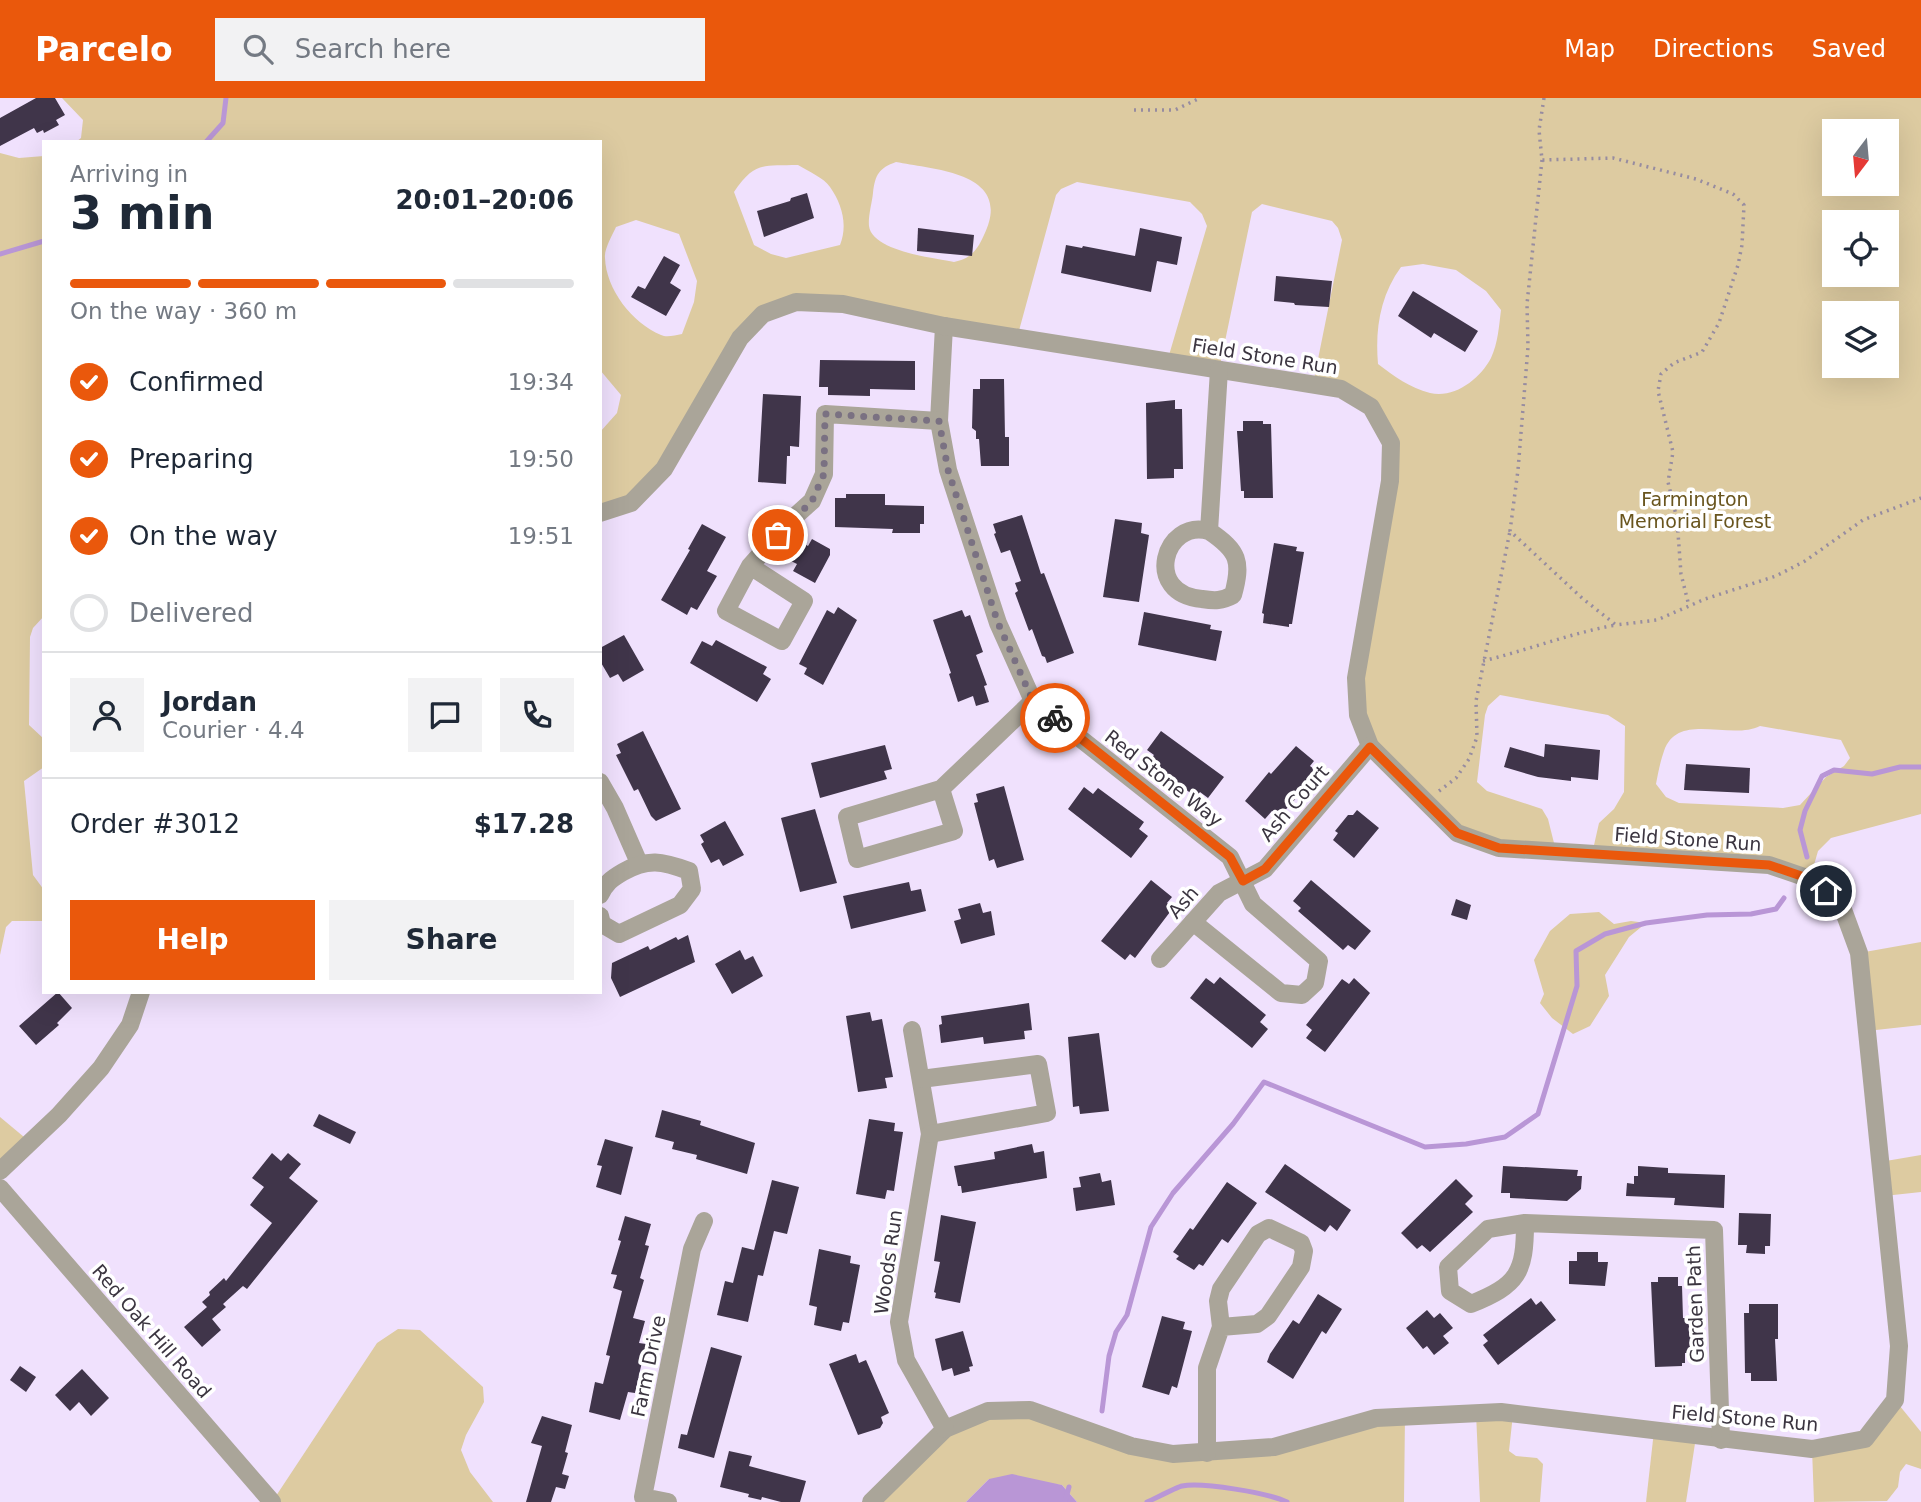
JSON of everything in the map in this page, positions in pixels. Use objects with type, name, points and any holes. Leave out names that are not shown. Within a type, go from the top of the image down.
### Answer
[{"type":"street","name":"Field Stone Run","points":[[602,512],[631,503],[664,469],[740,338],[763,314],[796,302],[843,304],[944,326],[1341,389],[1371,407],[1391,443],[1390,481],[1356,678],[1358,715],[1370,747],[1457,833],[1499,848],[1769,865],[1810,879],[1841,904],[1859,953],[1899,1346],[1895,1400],[1866,1439],[1812,1449],[1502,1412],[1376,1418],[1274,1447],[1172,1454],[1131,1446],[1030,1410],[988,1411],[945,1429],[871,1502]]},
{"type":"street","name":"Red Stone Way","points":[[944,326],[939,421],[948,470],[998,623],[1033,701],[1230,857],[1253,904],[1319,961],[1315,983],[1302,995],[1281,993],[1193,922]]},
{"type":"street","points":[[1209,531],[1219,370]]},
{"type":"street","points":[[750,566],[804,601],[782,641],[726,611],[750,566],[812,501],[824,474],[825,414],[939,421]]},
{"type":"street","points":[[1203,529],[1209,531],[1223,540],[1233,552],[1239,572],[1233,595],[1222,601],[1180,595],[1165,574],[1172,542],[1184,532],[1203,529]]},
{"type":"street","points":[[941,789],[954,831],[857,859],[847,817],[941,789],[1033,701]]},
{"type":"street","name":"Ash Court","points":[[1243,881],[1265,869],[1370,747]]},
{"type":"street","points":[[602,785],[639,863]]},
{"type":"street","points":[[602,891],[606,882],[639,863],[665,862],[688,871],[692,889],[680,905],[619,934],[602,925]]},
{"type":"street","name":"Ash","points":[[1160,960],[1219,893],[1243,881]]},
{"type":"street","points":[[0,1171],[59,1115],[101,1068],[130,1025],[140,994]]},
{"type":"street","name":"Woods Run","points":[[912,1030],[930,1133],[899,1322],[906,1360],[945,1429]]},
{"type":"street","points":[[921,1079],[1038,1064],[1047,1113],[930,1133]]},
{"type":"street","name":"Red Oak Hill Road","points":[[0,1188],[272,1502]]},
{"type":"street","name":"Farm Drive","points":[[668,1502],[643,1497],[692,1249],[704,1222]]},
{"type":"street","name":"Garden Path","points":[[1525,1223],[1525,1254],[1517,1277],[1493,1295],[1471,1304],[1450,1291],[1448,1267],[1488,1229],[1525,1223],[1714,1230],[1721,1440]]},
{"type":"street","points":[[1207,1453],[1207,1368],[1221,1327],[1218,1301],[1222,1289],[1258,1234],[1269,1228],[1301,1243],[1304,1251],[1301,1267],[1268,1316],[1257,1324],[1221,1327]]},
{"type":"path","points":[[1134,110],[1175,110],[1200,98]]},
{"type":"path","points":[[1425,801],[1456,778],[1469,759],[1477,737],[1476,701],[1510,531],[1518,470],[1528,346],[1527,304],[1542,160],[1539,130],[1544,98]]},
{"type":"path","points":[[1542,160],[1613,158],[1696,179],[1733,194],[1744,205],[1740,255],[1719,323],[1702,352],[1674,363],[1661,374],[1658,391],[1673,452],[1668,482],[1677,519],[1681,574],[1689,606]]},
{"type":"path","points":[[1483,661],[1589,630],[1657,620],[1776,576],[1805,561],[1863,520],[1921,498]]},
{"type":"path","points":[[1510,531],[1582,598],[1616,625]]},
{"type":"green space","name":"Farmington Memorial Forest","points":[[62,98],[1921,98],[1921,814],[1831,838],[1818,851],[1810,879],[1769,865],[1592,854],[1599,823],[1614,809],[1624,792],[1625,726],[1608,715],[1500,695],[1488,706],[1485,715],[1477,782],[1487,791],[1542,809],[1548,819],[1556,851],[1457,833],[1370,747],[1358,715],[1391,443],[1371,407],[1313,384],[1342,240],[1332,221],[1262,204],[1252,212],[1219,370],[1167,362],[1207,226],[1202,214],[1190,202],[1077,182],[1061,189],[1056,195],[1017,338],[843,304],[763,314],[664,469],[631,503],[602,512],[602,430],[617,413],[621,395],[602,372],[602,140],[78,140],[83,120]],"holes":[[[896,162],[967,178],[980,187],[989,199],[991,214],[979,245],[973,253],[954,262],[892,247],[873,235],[869,226],[874,187],[879,173]],[[776,165],[798,165],[820,178],[838,200],[844,230],[840,245],[786,258],[754,245],[734,192],[741,182],[754,170]],[[636,220],[679,234],[697,281],[694,302],[682,334],[668,336],[650,330],[622,304],[610,281],[605,258],[607,247],[616,227]],[[1423,264],[1456,270],[1486,291],[1501,310],[1497,340],[1486,366],[1465,386],[1448,393],[1423,391],[1378,364],[1378,326],[1388,289],[1401,267]],[[1760,726],[1841,740],[1850,758],[1844,766],[1826,777],[1800,805],[1783,808],[1679,803],[1666,797],[1656,784],[1664,751],[1671,739],[1681,732],[1693,729],[1748,730]]]},
{"type":"green space","points":[[0,153],[19,158],[42,156],[42,618],[33,628],[30,637],[29,725],[42,737],[42,768],[24,781],[33,875],[42,887],[42,921],[12,921],[6,927],[0,955]]},
{"type":"green space","points":[[1599,912],[1614,924],[1631,921],[1646,923],[1629,937],[1605,975],[1609,996],[1590,1026],[1573,1034],[1552,1018],[1540,1003],[1544,994],[1534,960],[1550,931],[1570,914]]},
{"type":"green space","points":[[1921,942],[1921,1025],[1867,1031],[1859,953]]},
{"type":"green space","points":[[0,1117],[30,1142],[0,1171]]},
{"type":"green space","points":[[1921,1155],[1921,1192],[1884,1196],[1880,1162]]},
{"type":"green space","points":[[398,1329],[420,1330],[483,1387],[484,1402],[461,1450],[470,1472],[493,1502],[272,1502],[377,1343]]},
{"type":"green space","points":[[1895,1400],[1921,1432],[1921,1469],[1906,1464],[1900,1472],[1898,1487],[1887,1501],[1814,1502],[1812,1449],[1865,1439]]},
{"type":"green space","points":[[1030,1410],[1131,1446],[1207,1453],[1405,1416],[1404,1502],[1077,1502],[1062,1485],[989,1479],[966,1502],[871,1502],[945,1429]]},
{"type":"green space","points":[[1476,1413],[1513,1414],[1509,1451],[1516,1456],[1537,1458],[1543,1464],[1540,1502],[1480,1502]]},
{"type":"green space","points":[[1654,1431],[1696,1437],[1686,1502],[1646,1502]]},
{"type":"shaded area","points":[[1012,1474],[1062,1485],[1077,1502],[966,1502],[989,1479]]},
{"type":"building","points":[[36,98],[55,98],[65,115],[56,120],[59,125],[44,133],[43,130],[37,133],[34,128],[0,146],[0,118]]},
{"type":"building","points":[[807,193],[814,218],[764,237],[757,211]]},
{"type":"building","points":[[918,228],[974,235],[972,256],[917,251]]},
{"type":"building","points":[[1140,228],[1182,237],[1177,265],[1157,261],[1151,292],[1061,273],[1066,245],[1135,256]]},
{"type":"building","points":[[664,256],[680,265],[670,283],[681,290],[666,316],[631,297],[638,286],[645,289]]},
{"type":"building","points":[[1276,276],[1332,281],[1329,307],[1274,301]]},
{"type":"building","points":[[1413,291],[1478,331],[1465,352],[1434,333],[1431,338],[1398,316]]},
{"type":"building","points":[[820,360],[915,361],[915,390],[870,389],[870,396],[828,395],[828,387],[819,387]]},
{"type":"building","points":[[980,379],[1004,379],[1005,437],[1009,437],[1009,466],[981,466],[979,439],[976,439],[976,431],[972,428],[973,389],[980,389]]},
{"type":"building","points":[[763,394],[801,396],[799,447],[790,446],[786,484],[758,482]]},
{"type":"building","points":[[1175,400],[1175,409],[1182,409],[1183,469],[1174,469],[1174,478],[1147,479],[1146,403]]},
{"type":"building","points":[[1243,421],[1263,421],[1263,424],[1271,424],[1273,498],[1244,498],[1244,491],[1241,491],[1237,431],[1243,431]]},
{"type":"building","points":[[846,494],[885,494],[885,505],[924,506],[924,524],[920,524],[920,533],[835,527],[835,498],[846,498]]},
{"type":"building","points":[[1022,515],[1041,574],[1044,573],[1074,653],[1047,663],[1032,629],[1029,631],[1015,593],[1018,591],[1015,583],[1021,581],[1010,550],[1001,553],[994,534],[993,524]]},
{"type":"building","points":[[1115,519],[1142,523],[1141,533],[1149,535],[1139,602],[1103,597]]},
{"type":"building","points":[[702,524],[726,537],[707,571],[717,576],[697,610],[691,607],[687,615],[661,600]]},
{"type":"building","points":[[812,539],[830,549],[830,555],[815,583],[793,571],[797,564],[789,560],[799,541],[808,546]]},
{"type":"building","points":[[1274,543],[1297,547],[1296,551],[1304,552],[1292,624],[1289,624],[1289,627],[1263,623],[1262,613]]},
{"type":"building","points":[[838,607],[857,620],[823,685],[804,674],[807,668],[799,664],[827,610],[834,614]]},
{"type":"building","points":[[962,610],[965,617],[970,615],[983,652],[976,655],[987,685],[984,686],[989,702],[976,706],[973,696],[958,702],[933,620]]},
{"type":"building","points":[[1144,612],[1211,625],[1210,629],[1222,631],[1216,661],[1138,645]]},
{"type":"building","points":[[624,635],[644,670],[623,682],[618,674],[610,678],[602,664],[602,647]]},
{"type":"building","points":[[716,640],[767,667],[763,674],[771,679],[757,702],[690,663],[702,641],[712,646]]},
{"type":"building","points":[[643,731],[681,809],[656,821],[638,789],[634,791],[616,755],[621,753],[617,744]]},
{"type":"building","points":[[1161,731],[1224,777],[1208,798],[1200,792],[1196,797],[1148,762],[1154,755],[1147,750]]},
{"type":"building","points":[[1545,744],[1600,750],[1598,780],[1571,777],[1571,781],[1538,777],[1504,767],[1510,747],[1544,757]]},
{"type":"building","points":[[885,745],[892,769],[884,771],[887,779],[820,798],[811,763]]},
{"type":"building","points":[[1296,746],[1314,761],[1310,766],[1319,773],[1279,817],[1272,811],[1265,819],[1245,801],[1269,772],[1271,774]]},
{"type":"building","points":[[1686,764],[1750,768],[1749,793],[1684,790]]},
{"type":"building","points":[[1004,786],[1024,860],[997,868],[994,859],[989,861],[974,803],[978,802],[976,794]]},
{"type":"building","points":[[1084,787],[1093,794],[1098,788],[1144,822],[1139,829],[1148,836],[1131,858],[1068,809]]},
{"type":"building","points":[[815,809],[837,883],[800,892],[781,818]]},
{"type":"building","points":[[1357,810],[1379,828],[1354,858],[1333,840],[1338,833],[1335,831],[1348,815],[1353,815]]},
{"type":"building","points":[[725,821],[744,855],[723,866],[719,859],[711,863],[701,844],[704,842],[700,835]]},
{"type":"building","points":[[1151,880],[1172,897],[1167,903],[1173,908],[1135,958],[1130,954],[1125,960],[1101,941]]},
{"type":"building","points":[[1311,880],[1371,931],[1355,950],[1348,945],[1343,950],[1298,911],[1301,908],[1293,901]]},
{"type":"building","points":[[909,882],[911,891],[921,889],[926,911],[851,929],[843,896]]},
{"type":"building","points":[[1456,899],[1471,905],[1467,920],[1451,915]]},
{"type":"building","points":[[980,903],[983,913],[991,911],[995,935],[961,944],[954,921],[961,919],[958,909]]},
{"type":"building","points":[[688,935],[695,962],[620,997],[611,978],[612,963],[648,946],[650,950],[676,937],[678,940]]},
{"type":"building","points":[[740,950],[745,960],[753,956],[763,976],[732,994],[715,964]]},
{"type":"building","points":[[1220,977],[1266,1015],[1260,1022],[1268,1029],[1252,1048],[1190,998],[1206,978],[1214,984]]},
{"type":"building","points":[[1354,978],[1370,993],[1325,1052],[1306,1038],[1312,1030],[1306,1025],[1342,979],[1349,984]]},
{"type":"building","points":[[56,994],[60,994],[72,1008],[57,1023],[59,1025],[36,1045],[19,1026]]},
{"type":"building","points":[[1029,1003],[1032,1030],[1024,1031],[1025,1039],[984,1044],[983,1037],[941,1043],[941,1016]]},
{"type":"building","points":[[870,1012],[872,1021],[882,1019],[893,1077],[885,1078],[887,1088],[858,1092],[846,1016]]},
{"type":"building","points":[[1099,1033],[1109,1111],[1080,1114],[1079,1106],[1073,1107],[1068,1037]]},
{"type":"building","points":[[662,1110],[701,1121],[700,1125],[755,1143],[747,1174],[696,1159],[697,1155],[672,1149],[674,1142],[655,1137]]},
{"type":"building","points":[[319,1114],[356,1132],[350,1144],[313,1126]]},
{"type":"building","points":[[869,1119],[895,1123],[894,1131],[903,1132],[894,1191],[887,1190],[885,1199],[856,1194]]},
{"type":"building","points":[[605,1139],[633,1147],[621,1195],[596,1187],[602,1166],[597,1165]]},
{"type":"building","points":[[1032,1144],[1034,1153],[1044,1151],[1047,1178],[962,1193],[954,1166],[995,1159],[994,1152]]},
{"type":"building","points":[[272,1153],[281,1161],[288,1153],[301,1164],[289,1178],[318,1201],[247,1289],[243,1286],[223,1304],[226,1307],[212,1319],[221,1330],[202,1347],[184,1327],[207,1307],[202,1302],[210,1295],[209,1292],[224,1278],[226,1281],[272,1223],[250,1205],[264,1187],[252,1178]]},
{"type":"building","points":[[1285,1164],[1351,1210],[1337,1231],[1330,1225],[1325,1232],[1265,1192]]},
{"type":"building","points":[[1503,1166],[1578,1170],[1577,1176],[1582,1176],[1581,1189],[1567,1201],[1510,1198],[1510,1193],[1501,1193]]},
{"type":"building","points":[[1638,1166],[1668,1168],[1668,1173],[1725,1175],[1724,1208],[1674,1205],[1675,1198],[1626,1196],[1627,1183],[1634,1184],[1634,1176],[1638,1176]]},
{"type":"building","points":[[1100,1173],[1102,1182],[1111,1180],[1115,1205],[1076,1211],[1073,1188],[1081,1187],[1079,1177]]},
{"type":"building","points":[[1456,1179],[1473,1196],[1465,1204],[1473,1212],[1430,1252],[1422,1245],[1417,1249],[1401,1233]]},
{"type":"building","points":[[772,1180],[799,1187],[787,1234],[774,1231],[763,1276],[758,1275],[748,1322],[717,1315],[725,1281],[733,1283],[742,1247],[754,1250]]},
{"type":"building","points":[[1227,1182],[1257,1203],[1228,1243],[1222,1239],[1203,1266],[1199,1264],[1194,1270],[1176,1259],[1179,1256],[1173,1252],[1190,1228],[1193,1230]]},
{"type":"building","points":[[1739,1213],[1771,1214],[1770,1246],[1765,1246],[1765,1254],[1746,1253],[1747,1245],[1738,1245]]},
{"type":"building","points":[[941,1215],[976,1222],[960,1303],[935,1298],[940,1262],[934,1261]]},
{"type":"building","points":[[625,1216],[651,1224],[645,1245],[649,1246],[640,1278],[644,1280],[633,1318],[645,1321],[639,1343],[646,1344],[635,1393],[628,1392],[620,1420],[589,1412],[595,1382],[603,1384],[610,1356],[606,1355],[622,1291],[613,1288],[617,1275],[611,1274]]},
{"type":"building","points":[[819,1249],[851,1256],[850,1263],[860,1265],[849,1323],[843,1322],[841,1331],[814,1325],[817,1307],[809,1305]]},
{"type":"building","points":[[1577,1252],[1598,1252],[1598,1262],[1608,1262],[1605,1286],[1569,1284],[1569,1261],[1577,1261]]},
{"type":"building","points":[[1658,1277],[1678,1277],[1678,1286],[1682,1286],[1683,1318],[1693,1318],[1693,1353],[1685,1353],[1685,1363],[1682,1363],[1682,1366],[1655,1367],[1651,1282],[1658,1282]]},
{"type":"building","points":[[1318,1294],[1342,1309],[1326,1334],[1322,1331],[1293,1379],[1267,1362],[1293,1320],[1299,1324]]},
{"type":"building","points":[[1531,1298],[1536,1305],[1541,1301],[1556,1320],[1498,1365],[1483,1345],[1488,1341],[1483,1335]]},
{"type":"building","points":[[1749,1304],[1778,1304],[1778,1339],[1775,1339],[1777,1381],[1751,1381],[1751,1373],[1745,1373],[1744,1313],[1749,1313]]},
{"type":"building","points":[[1427,1310],[1434,1318],[1440,1313],[1453,1328],[1443,1336],[1449,1343],[1434,1355],[1427,1346],[1423,1349],[1406,1328]]},
{"type":"building","points":[[1162,1316],[1185,1322],[1183,1329],[1192,1331],[1177,1388],[1172,1386],[1169,1395],[1142,1387]]},
{"type":"building","points":[[963,1331],[973,1366],[969,1367],[970,1371],[954,1376],[952,1368],[942,1371],[935,1339]]},
{"type":"building","points":[[711,1347],[742,1356],[714,1458],[678,1448],[681,1434],[687,1435]]},
{"type":"building","points":[[856,1354],[859,1363],[866,1360],[889,1413],[881,1417],[883,1423],[880,1428],[858,1435],[829,1364]]},
{"type":"building","points":[[20,1366],[36,1377],[26,1392],[10,1380]]},
{"type":"building","points":[[82,1369],[109,1398],[91,1416],[79,1402],[70,1411],[55,1395]]},
{"type":"building","points":[[542,1416],[572,1425],[562,1474],[569,1476],[565,1489],[556,1487],[551,1502],[526,1502],[542,1446],[531,1443]]},
{"type":"building","points":[[729,1451],[752,1456],[749,1466],[806,1481],[800,1502],[781,1502],[762,1497],[761,1500],[720,1487]]},
{"type":"waterway","points":[[208,140],[223,123],[226,98]]},
{"type":"waterway","points":[[0,254],[42,242]]},
{"type":"waterway","points":[[1807,857],[1800,830],[1805,811],[1822,776],[1834,770],[1872,774],[1900,767],[1921,767]]},
{"type":"waterway","points":[[1102,1411],[1109,1356],[1116,1332],[1127,1315],[1151,1227],[1173,1193],[1233,1124],[1264,1082],[1425,1147],[1466,1144],[1505,1137],[1538,1114],[1577,986],[1576,951],[1605,934],[1646,923],[1707,915],[1751,914],[1776,909],[1784,898]]},
{"type":"waterway","points":[[1147,1502],[1179,1487],[1192,1485],[1235,1489],[1287,1502]]},
{"type":"waterway","points":[[1065,1502],[1069,1487]]},
{"type":"way so far","points":[[778,535],[812,501],[824,474],[825,414],[939,421],[948,470],[998,623],[1033,701],[1055,718]]},
{"type":"route","points":[[1055,718],[1230,857],[1243,881],[1265,869],[1370,747],[1457,833],[1499,848],[1769,865],[1810,879],[1826,891]]}]
